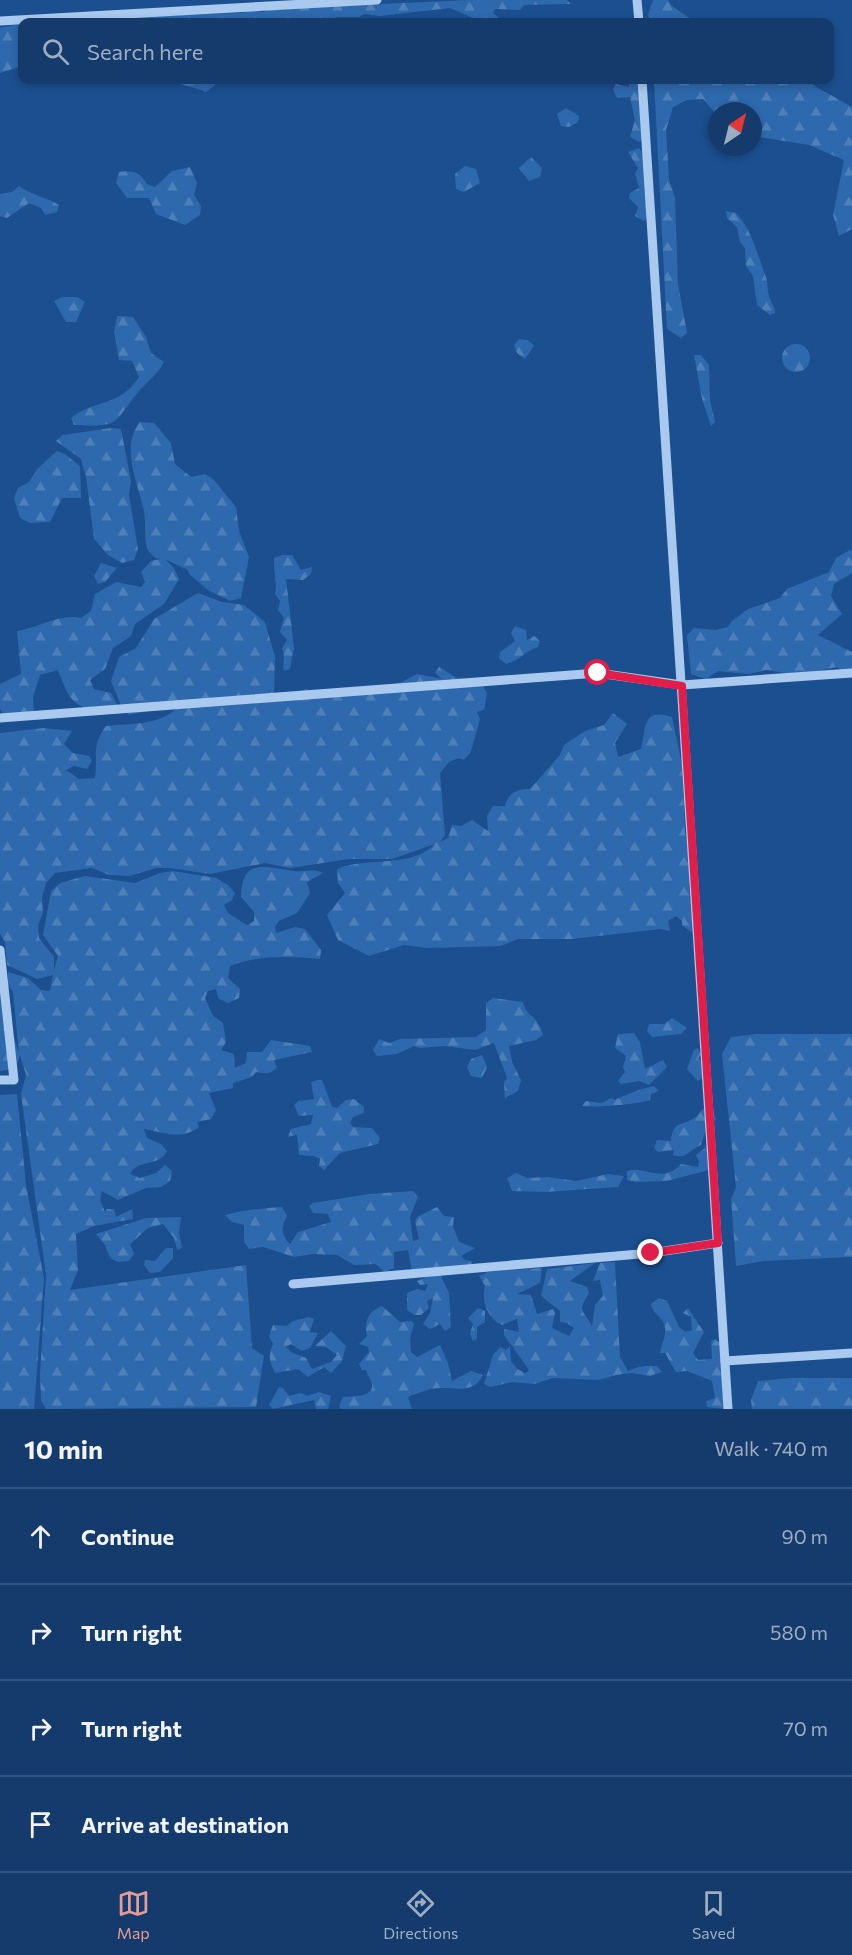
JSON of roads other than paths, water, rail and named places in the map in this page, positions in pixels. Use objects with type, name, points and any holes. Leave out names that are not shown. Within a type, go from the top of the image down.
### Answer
[{"type":"street","points":[[54,18],[377,0]]},
{"type":"street","points":[[637,0],[639,18]]},
{"type":"street","points":[[0,21],[18,20]]},
{"type":"street","points":[[642,84],[729,1409]]},
{"type":"street","points":[[0,718],[598,673],[682,686],[852,673]]},
{"type":"street","points":[[0,950],[14,1080],[0,1080]]},
{"type":"street","points":[[292,1284],[651,1253],[718,1243]]},
{"type":"street","points":[[725,1361],[852,1353]]}]
